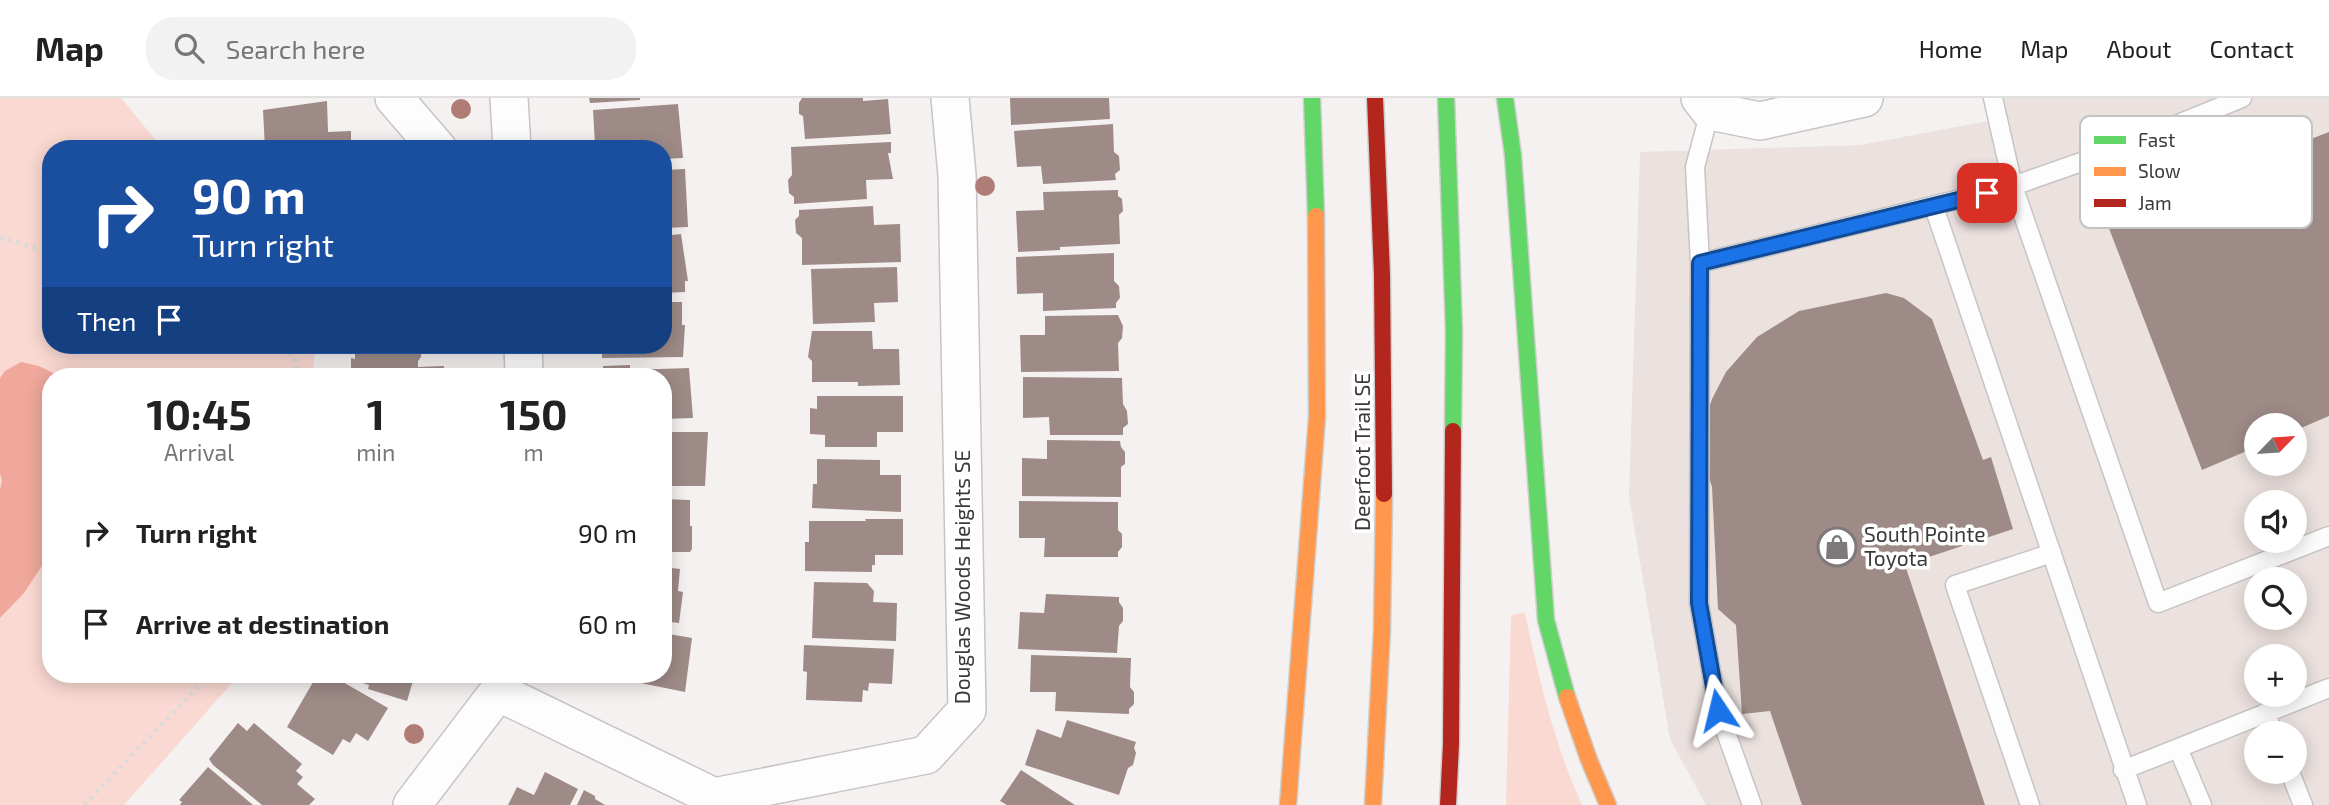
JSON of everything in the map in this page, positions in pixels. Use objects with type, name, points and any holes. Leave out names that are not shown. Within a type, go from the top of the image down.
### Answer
[{"type":"highway","points":[[1288,805],[1317,417],[1318,258],[1312,98]]},
{"type":"highway","name":"Deerfoot Trail SE","points":[[1373,805],[1385,498],[1384,331],[1376,98]]},
{"type":"highway","points":[[1446,98],[1454,332],[1451,744],[1448,805]]},
{"type":"highway","points":[[1505,98],[1513,155],[1546,620],[1565,696],[1587,759],[1608,805]]},
{"type":"street","points":[[394,98],[430,140]]},
{"type":"street","points":[[509,98],[511,140]]},
{"type":"street","name":"Douglas Woods Heights SE","points":[[501,683],[714,797],[926,754],[967,710],[957,175],[950,98]]},
{"type":"street","points":[[1705,104],[1760,121],[1864,98]]},
{"type":"street","points":[[412,805],[501,683]]},
{"type":"lane","points":[[1993,98],[2013,186],[2158,603],[2329,536]]},
{"type":"lane","points":[[2198,116],[2242,98]]},
{"type":"lane","points":[[1705,104],[1695,167],[1700,263],[1699,603],[1718,710],[1752,805]]},
{"type":"lane","points":[[1700,263],[1934,207],[2013,186],[2080,162]]},
{"type":"lane","points":[[1934,207],[2137,805]]},
{"type":"lane","points":[[2030,805],[1955,586],[2052,553]]},
{"type":"lane","points":[[2123,769],[2329,688]]},
{"type":"lane","points":[[2266,713],[2269,721]]},
{"type":"lane","points":[[2178,748],[2202,805]]},
{"type":"lane","points":[[2295,784],[2303,805]]},
{"type":"path","points":[[0,237],[42,250]]},
{"type":"path","points":[[84,805],[201,683]]},
{"type":"shaded area","points":[[0,98],[121,98],[156,140],[42,140],[42,354],[314,354],[314,368],[42,368],[42,683],[232,683],[124,805],[0,805]]},
{"type":"shaded area","points":[[1986,98],[2329,98],[2329,805],[1706,805],[1670,739],[1629,497],[1640,152],[1861,145],[1993,120]]},
{"type":"shaded area","points":[[21,362],[43,368],[42,566],[24,593],[0,618],[0,378],[5,371]]},
{"type":"shaded area","points":[[1525,613],[1555,735],[1582,805],[1506,805],[1511,615]]},
{"type":"building","points":[[589,98],[640,98],[640,100],[590,103]]},
{"type":"building","points":[[802,98],[863,98],[863,101],[888,99],[891,134],[805,139],[803,116],[799,114]]},
{"type":"building","points":[[1010,98],[1109,98],[1110,119],[1011,125]]},
{"type":"building","points":[[327,101],[328,132],[351,131],[351,140],[265,140],[263,110]]},
{"type":"building","points":[[678,104],[683,158],[672,159],[672,140],[595,140],[593,110]]},
{"type":"building","points":[[1113,124],[1114,152],[1119,156],[1120,170],[1115,174],[1116,180],[1043,184],[1041,166],[1017,167],[1014,131]]},
{"type":"building","points":[[2329,132],[2329,416],[2307,425],[2307,413],[2244,413],[2244,452],[2202,470],[2109,228],[2312,228],[2312,139]]},
{"type":"building","points":[[891,142],[891,153],[888,153],[893,179],[866,180],[867,199],[794,204],[794,197],[789,193],[788,180],[792,175],[791,147]]},
{"type":"building","points":[[685,169],[688,227],[672,228],[672,170]]},
{"type":"building","points":[[1118,190],[1123,211],[1119,215],[1120,244],[1018,252],[1016,211],[1044,210],[1043,192]]},
{"type":"building","points":[[873,206],[874,225],[900,224],[901,262],[802,265],[802,238],[796,233],[795,220],[799,216],[799,210]]},
{"type":"building","points":[[681,234],[688,281],[685,281],[685,292],[672,293],[672,235]]},
{"type":"building","points":[[1114,253],[1114,281],[1119,286],[1120,298],[1116,308],[1043,311],[1043,293],[1017,294],[1016,257]]},
{"type":"building","points":[[897,267],[898,302],[874,303],[875,322],[813,324],[811,269]]},
{"type":"building","name":"South Pointe Toyota","points":[[1886,293],[1904,298],[1932,319],[1983,460],[1991,457],[2013,529],[1905,565],[1985,805],[1802,805],[1770,711],[1742,714],[1736,625],[1718,609],[1712,487],[1705,465],[1704,423],[1712,399],[1726,372],[1757,337],[1799,311]]},
{"type":"building","points":[[672,302],[682,302],[682,325],[685,325],[683,357],[602,358],[602,354],[672,354]]},
{"type":"building","points":[[1118,315],[1123,326],[1122,338],[1118,343],[1119,371],[1021,372],[1020,335],[1045,335],[1045,316]]},
{"type":"building","points":[[812,331],[872,331],[873,349],[899,349],[900,385],[858,386],[858,382],[812,382],[812,361],[808,357]]},
{"type":"building","points":[[355,354],[421,354],[418,367],[444,368],[351,368],[351,358],[355,359]]},
{"type":"building","points":[[630,365],[630,368],[603,368]]},
{"type":"building","points":[[689,368],[693,418],[672,419],[672,369]]},
{"type":"building","points":[[1023,377],[1122,378],[1123,404],[1127,411],[1128,424],[1123,428],[1123,435],[1050,435],[1049,417],[1023,418]]},
{"type":"building","points":[[817,396],[903,396],[903,432],[877,432],[877,447],[825,447],[825,435],[810,434],[810,408],[817,409]]},
{"type":"building","points":[[672,432],[708,432],[705,486],[672,486]]},
{"type":"building","points":[[1047,440],[1120,441],[1125,452],[1125,464],[1121,467],[1121,497],[1022,496],[1022,458],[1047,459]]},
{"type":"building","points":[[817,459],[880,460],[880,475],[901,475],[901,512],[812,508],[813,484],[817,484]]},
{"type":"building","points":[[672,499],[690,500],[690,552],[672,552]]},
{"type":"building","points":[[1019,501],[1118,502],[1118,530],[1122,534],[1122,547],[1118,557],[1044,557],[1045,538],[1019,538]]},
{"type":"building","points":[[865,519],[903,519],[903,555],[875,555],[872,572],[805,571],[805,542],[809,542],[809,521],[866,521]]},
{"type":"building","points":[[672,568],[680,569],[678,591],[683,592],[679,623],[672,622]]},
{"type":"building","points":[[814,582],[867,583],[874,591],[873,602],[897,603],[896,641],[812,638]]},
{"type":"building","points":[[1046,594],[1119,597],[1123,608],[1123,621],[1119,626],[1117,653],[1018,649],[1020,612],[1044,613]]},
{"type":"building","points":[[672,635],[692,638],[685,692],[641,683],[672,683]]},
{"type":"building","points":[[804,645],[894,649],[892,684],[869,683],[868,691],[863,690],[862,702],[806,700]]},
{"type":"building","points":[[1031,655],[1131,658],[1130,687],[1134,692],[1134,704],[1129,709],[1129,714],[1055,711],[1056,692],[1030,692]]},
{"type":"building","points":[[313,683],[345,683],[388,708],[368,741],[356,733],[350,743],[343,739],[333,755],[287,727]]},
{"type":"building","points":[[363,683],[412,683],[407,701],[368,689],[369,685]]},
{"type":"building","points":[[1067,720],[1136,742],[1133,765],[1128,768],[1119,795],[1025,765],[1037,729],[1061,738]]},
{"type":"building","points":[[238,723],[247,731],[254,723],[302,764],[296,771],[303,777],[297,784],[315,799],[309,805],[262,805],[213,765],[209,759]]},
{"type":"building","points":[[208,767],[253,805],[180,805],[182,802],[179,800]]},
{"type":"building","points":[[1021,770],[1075,805],[1007,805],[1000,801]]},
{"type":"building","points":[[545,772],[578,789],[570,805],[508,805],[517,787],[534,795]]},
{"type":"building","points":[[584,790],[595,796],[595,799],[605,805],[577,805]]},
{"type":"traffic: fast","points":[[1312,98],[1316,216]]},
{"type":"traffic: fast","points":[[1446,98],[1454,332],[1453,431]]},
{"type":"traffic: fast","points":[[1505,98],[1513,155],[1546,620],[1567,697]]},
{"type":"traffic: slow","points":[[1288,805],[1317,417],[1316,216]]},
{"type":"traffic: slow","points":[[1373,805],[1382,629],[1384,494]]},
{"type":"traffic: slow","points":[[1567,697],[1608,805]]},
{"type":"traffic: jam","points":[[1375,98],[1382,275],[1384,494]]},
{"type":"traffic: jam","points":[[1448,805],[1451,744],[1453,431]]},
{"type":"place","name":"South Pointe Toyota","points":[[1837,547]]},
{"type":"route","points":[[1718,710],[1699,603],[1700,263],[1987,193]]}]
